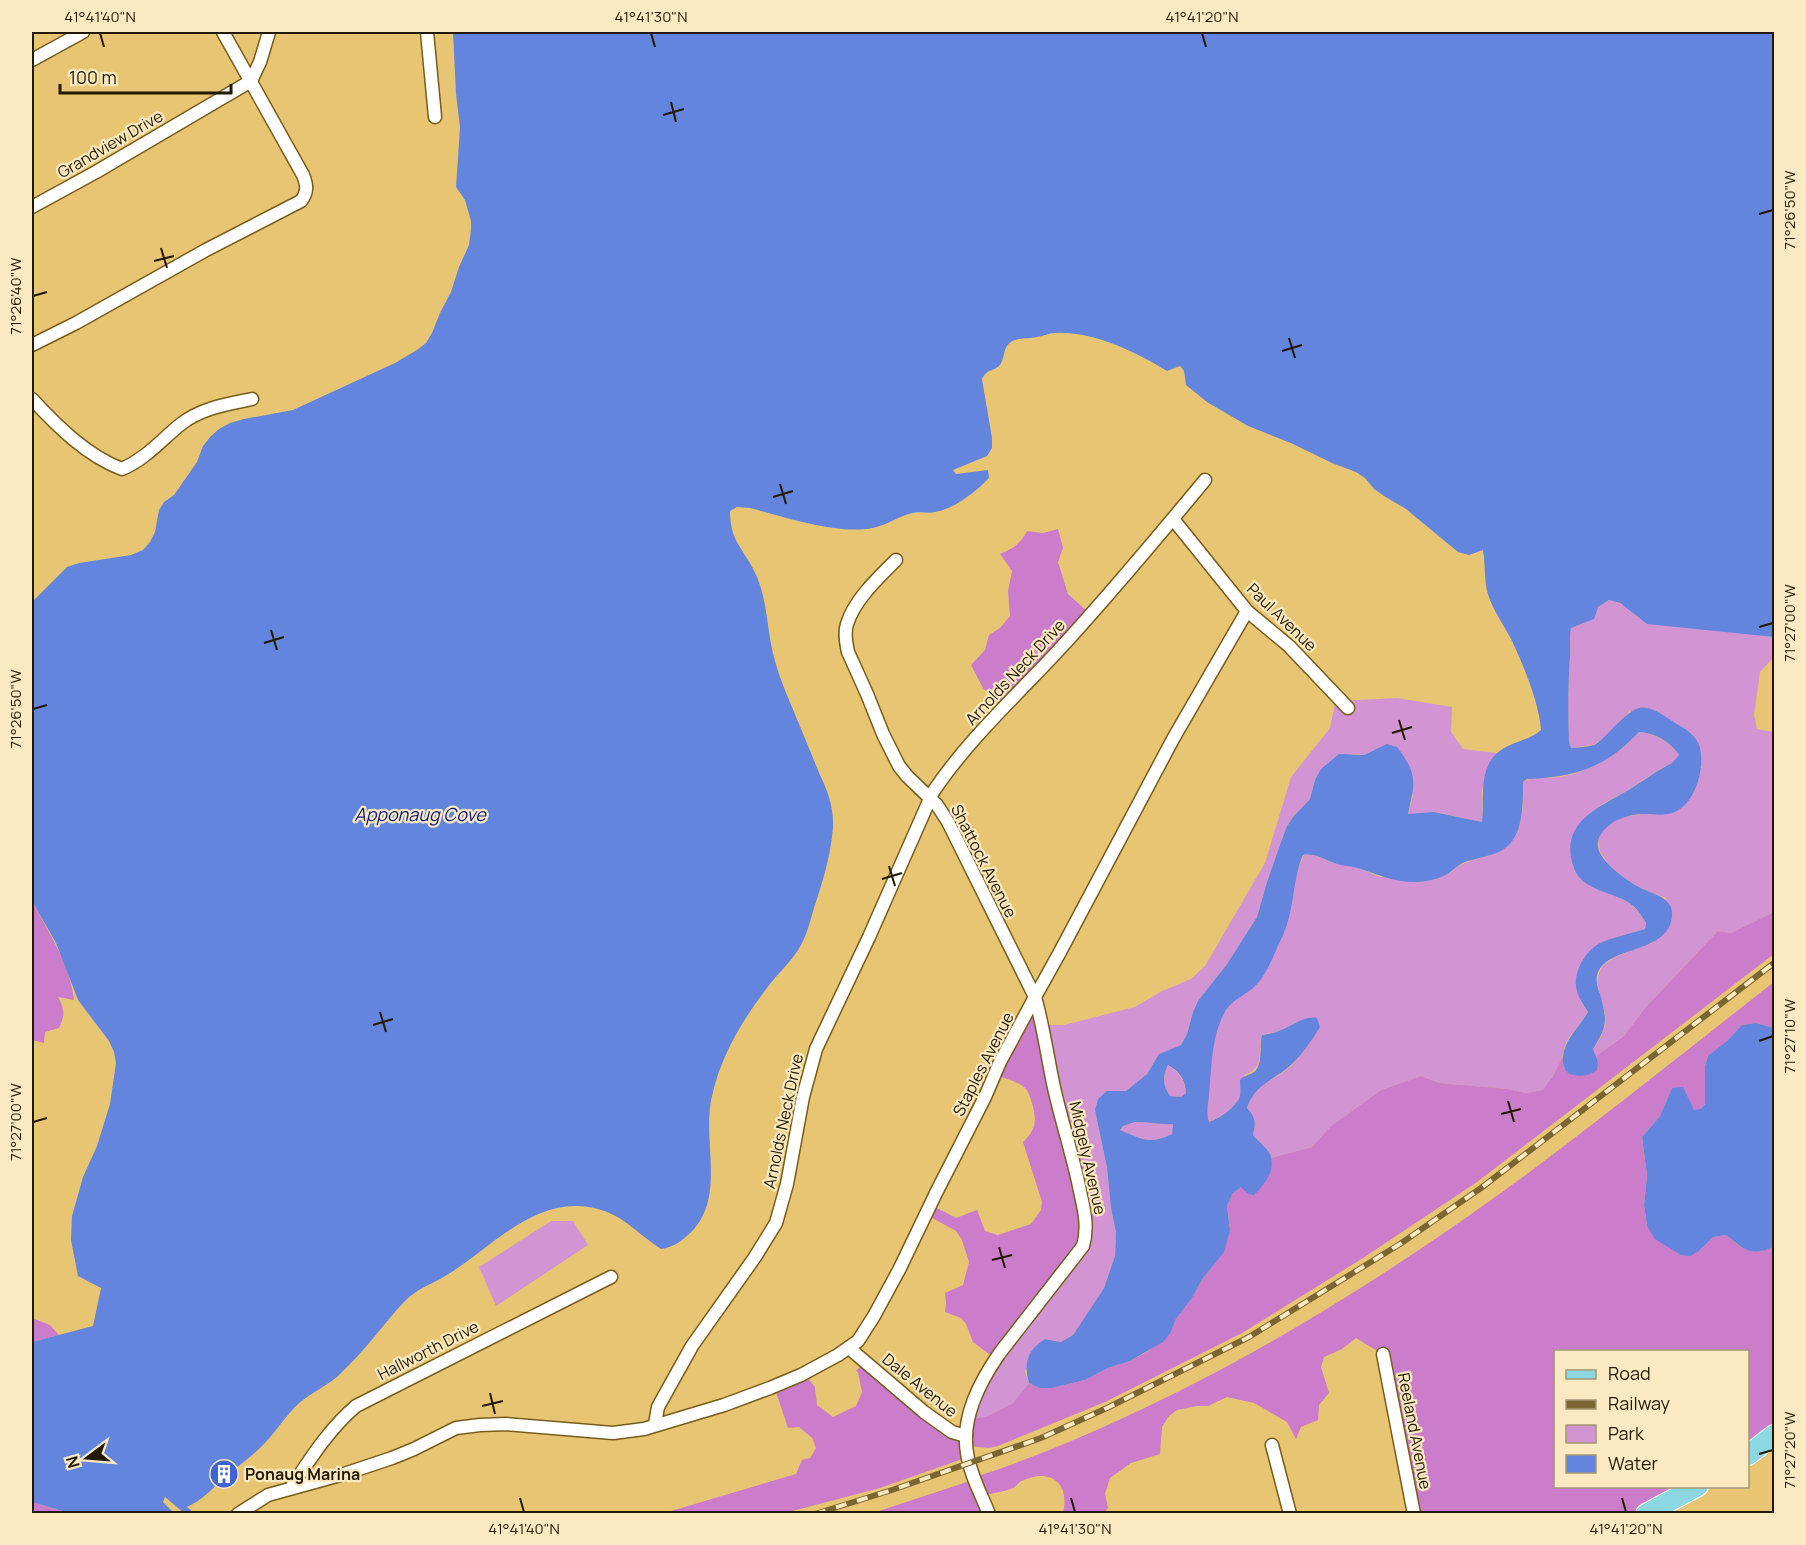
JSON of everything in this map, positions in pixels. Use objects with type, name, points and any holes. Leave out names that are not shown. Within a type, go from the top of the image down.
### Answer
[{"type":"main road","points":[[1749,1454],[1774,1435]]},
{"type":"main road","points":[[1658,1511],[1695,1488]]},
{"type":"street","points":[[32,60],[83,32]]},
{"type":"street","points":[[32,345],[206,250],[302,201],[306,194],[303,175],[223,32]]},
{"type":"street","points":[[251,81],[260,62],[269,32]]},
{"type":"street","points":[[427,32],[435,117]]},
{"type":"street","name":"Grandview Drive","points":[[32,207],[251,81]]},
{"type":"street","points":[[32,399],[74,440],[110,464],[122,469],[145,456],[182,423],[203,412],[252,399]]},
{"type":"street","name":"Arnolds Neck Drive","points":[[655,1425],[658,1407],[692,1346],[755,1257],[776,1223],[787,1184],[803,1097],[816,1049],[869,937],[929,799],[942,778],[978,735],[1058,651],[1206,480]]},
{"type":"street","name":"Paul Avenue","points":[[1173,519],[1247,611],[1289,646],[1348,708]]},
{"type":"street","name":"Shattock Avenue","points":[[896,560],[872,585],[853,611],[847,624],[845,643],[850,659],[893,755],[907,776],[937,805],[948,822],[1035,997]]},
{"type":"street","name":"Staples Avenue","points":[[655,1425],[692,1415],[801,1375],[849,1348],[863,1334],[899,1270],[1000,1062],[1173,739],[1247,611]]},
{"type":"street","name":"Midgely Avenue","points":[[966,1436],[969,1413],[989,1370],[1011,1338],[1079,1253],[1086,1238],[1085,1212],[1078,1177],[1053,1084],[1043,1024],[1035,997]]},
{"type":"street","name":"Hallworth Drive","points":[[291,1488],[324,1439],[356,1406],[611,1277]]},
{"type":"street","name":"Dale Avenue","points":[[849,1348],[924,1412],[952,1432],[966,1436],[967,1453],[974,1479],[989,1514]]},
{"type":"street","name":"Reeland Avenue","points":[[1383,1354],[1414,1514]]},
{"type":"street","points":[[238,1514],[268,1495],[392,1458],[448,1432],[467,1426],[506,1424],[613,1433],[644,1429],[655,1425]]},
{"type":"street","points":[[1272,1445],[1290,1514]]},
{"type":"green space","points":[[1609,600],[1625,606],[1638,618],[1774,637],[1774,657],[1760,672],[1754,715],[1757,729],[1774,732],[1774,912],[1731,933],[1718,931],[1645,1008],[1624,1036],[1596,1056],[1593,1049],[1605,1024],[1598,984],[1600,972],[1603,966],[1613,958],[1654,942],[1666,898],[1639,887],[1616,871],[1601,853],[1600,835],[1607,826],[1620,818],[1647,812],[1702,767],[1630,711],[1604,738],[1593,745],[1571,748],[1568,710],[1571,627],[1582,624],[1598,607]]},
{"type":"green space","points":[[1397,698],[1452,707],[1451,732],[1463,749],[1497,753],[1482,790],[1482,822],[1435,812],[1408,814],[1413,796],[1376,749],[1364,755],[1352,754],[1315,780],[1310,799],[1286,828],[1257,917],[1227,964],[1198,1001],[1181,1045],[1159,1054],[1147,1074],[1126,1091],[1107,1091],[1095,1110],[1107,1168],[1116,1233],[1115,1256],[1104,1288],[1073,1335],[1061,1342],[1045,1339],[1025,1371],[1029,1383],[1013,1403],[988,1416],[969,1420],[994,1360],[1077,1255],[1045,1025],[1064,1025],[1135,1007],[1162,991],[1191,979],[1205,966],[1265,863],[1291,777],[1330,728],[1335,703]]},
{"type":"green space","points":[[1639,732],[1662,739],[1679,755],[1672,763],[1604,803],[1586,817],[1597,888],[1619,897],[1637,910],[1646,923],[1645,929],[1600,943],[1580,1000],[1588,1012],[1568,1039],[1558,1066],[1543,1090],[1526,1093],[1507,1089],[1439,1083],[1421,1076],[1381,1090],[1331,1126],[1312,1147],[1271,1158],[1269,1152],[1253,1135],[1254,1120],[1247,1108],[1259,1088],[1291,1066],[1319,1027],[1302,1020],[1277,1032],[1262,1035],[1258,1064],[1251,1072],[1244,1075],[1238,1100],[1227,1112],[1209,1122],[1206,1114],[1211,1059],[1217,1031],[1230,1005],[1246,993],[1304,855],[1312,854],[1380,877],[1450,873],[1472,860],[1500,851],[1515,836],[1522,817],[1523,782],[1570,775],[1592,767],[1613,755]]},
{"type":"green space","points":[[1168,1065],[1183,1080],[1186,1093],[1181,1097],[1170,1096],[1166,1088],[1164,1077]]},
{"type":"green space","points":[[1135,1122],[1173,1124],[1172,1134],[1146,1140],[1120,1130],[1123,1126]]},
{"type":"green space","points":[[551,1221],[573,1221],[588,1245],[496,1306],[479,1267]]},
{"type":"shaded area","points":[[1058,529],[1063,548],[1058,562],[1068,594],[1089,613],[1002,707],[983,688],[971,665],[985,650],[989,635],[1000,628],[1010,616],[1008,591],[1012,571],[1000,554],[1016,545],[1027,531],[1043,533]]},
{"type":"shaded area","points":[[32,901],[63,961],[74,1000],[58,997],[63,1009],[62,1020],[59,1028],[45,1032],[44,1043],[32,1040]]},
{"type":"shaded area","points":[[1774,912],[1774,954],[1477,1182],[1363,1258],[1242,1333],[1105,1402],[998,1446],[989,1448],[968,1446],[968,1457],[880,1488],[785,1513],[661,1514],[796,1474],[802,1460],[810,1458],[816,1448],[812,1438],[799,1427],[788,1428],[774,1386],[803,1372],[815,1387],[817,1405],[833,1417],[856,1406],[862,1392],[856,1371],[864,1361],[958,1435],[969,1420],[988,1416],[1013,1403],[1029,1383],[1039,1388],[1052,1388],[1085,1380],[1108,1368],[1130,1361],[1150,1350],[1171,1332],[1176,1319],[1217,1260],[1230,1230],[1227,1206],[1233,1193],[1271,1162],[1271,1158],[1312,1147],[1331,1126],[1381,1090],[1421,1076],[1439,1083],[1508,1089],[1526,1093],[1543,1090],[1563,1056],[1564,1069],[1598,1061],[1596,1056],[1624,1036],[1645,1008],[1718,931],[1731,933]]},
{"type":"shaded area","points":[[1774,982],[1774,1028],[1756,1023],[1742,1025],[1708,1057],[1705,1066],[1705,1104],[1701,1110],[1694,1110],[1672,1088],[1660,1116],[1642,1137],[1647,1175],[1644,1205],[1647,1226],[1699,1251],[1713,1237],[1726,1235],[1748,1250],[1759,1251],[1774,1247],[1774,1432],[1749,1449],[1749,1350],[1554,1350],[1554,1488],[1694,1488],[1645,1513],[1414,1513],[1382,1354],[1356,1338],[1342,1349],[1324,1357],[1321,1367],[1329,1393],[1319,1405],[1318,1420],[1301,1427],[1296,1439],[1287,1422],[1254,1403],[1227,1397],[1208,1406],[1177,1410],[1169,1416],[1162,1427],[1160,1454],[1131,1463],[1110,1478],[1105,1494],[1108,1508],[1104,1513],[1063,1513],[1064,1494],[1061,1487],[1057,1482],[1043,1476],[1022,1481],[1010,1489],[982,1497],[989,1513],[870,1514],[973,1480],[975,1477],[1085,1435],[1227,1366],[1330,1307],[1430,1243],[1589,1127]]},
{"type":"shaded area","points":[[1033,1001],[1085,1234],[994,1358],[973,1342],[961,1318],[945,1312],[945,1293],[963,1285],[969,1262],[962,1240],[956,1231],[925,1214],[931,1205],[956,1218],[977,1210],[985,1231],[998,1235],[1031,1224],[1041,1210],[1042,1202],[1023,1142],[1031,1132],[1034,1123],[1034,1112],[1028,1091],[1011,1080],[994,1075]]},
{"type":"shaded area","points":[[32,1318],[50,1325],[59,1335],[32,1342]]},
{"type":"shaded area","points":[[32,1502],[70,1513],[32,1513]]},
{"type":"water","name":"Apponaug Cove","points":[[453,32],[1774,32],[1774,637],[1647,624],[1620,603],[1609,600],[1598,607],[1594,619],[1571,628],[1568,710],[1571,748],[1594,745],[1628,714],[1634,710],[1647,708],[1690,733],[1698,743],[1701,757],[1696,786],[1687,803],[1680,809],[1669,814],[1639,814],[1622,818],[1608,826],[1598,840],[1600,852],[1609,865],[1631,882],[1669,903],[1672,914],[1671,922],[1665,933],[1645,946],[1610,960],[1602,966],[1597,976],[1605,1023],[1593,1049],[1598,1061],[1597,1070],[1577,1076],[1567,1072],[1563,1065],[1563,1055],[1568,1041],[1588,1012],[1577,991],[1578,971],[1584,958],[1594,947],[1610,939],[1645,929],[1646,923],[1634,906],[1627,901],[1596,889],[1581,879],[1573,865],[1571,844],[1573,834],[1586,817],[1672,763],[1679,755],[1662,739],[1639,732],[1614,754],[1589,768],[1560,776],[1527,779],[1523,782],[1523,801],[1518,831],[1507,847],[1499,852],[1463,863],[1441,877],[1414,882],[1400,881],[1315,856],[1303,855],[1297,874],[1290,915],[1283,935],[1259,982],[1226,1010],[1217,1030],[1212,1062],[1209,1122],[1227,1112],[1238,1100],[1240,1080],[1254,1072],[1258,1066],[1262,1035],[1279,1031],[1303,1019],[1317,1018],[1320,1027],[1303,1052],[1291,1065],[1255,1093],[1247,1108],[1254,1120],[1253,1135],[1270,1154],[1272,1166],[1268,1176],[1254,1195],[1248,1194],[1241,1187],[1233,1193],[1227,1206],[1230,1230],[1224,1252],[1203,1278],[1163,1342],[1130,1361],[1108,1368],[1085,1380],[1052,1388],[1039,1388],[1029,1383],[1027,1363],[1031,1352],[1045,1339],[1061,1342],[1073,1335],[1104,1288],[1115,1256],[1116,1233],[1107,1168],[1095,1110],[1098,1099],[1107,1091],[1126,1091],[1147,1074],[1159,1054],[1181,1045],[1198,1001],[1227,964],[1257,917],[1286,828],[1310,799],[1315,780],[1321,769],[1339,754],[1364,755],[1387,744],[1397,747],[1412,772],[1413,786],[1408,814],[1434,812],[1482,822],[1484,780],[1491,760],[1508,746],[1541,730],[1534,696],[1526,673],[1488,594],[1483,550],[1469,555],[1458,552],[1406,509],[1374,489],[1365,478],[1356,472],[1248,426],[1207,402],[1186,385],[1184,371],[1180,366],[1167,371],[1128,350],[1084,335],[1051,333],[1034,338],[1017,339],[1006,347],[999,366],[988,372],[982,379],[992,448],[987,456],[953,470],[956,474],[988,470],[989,478],[972,494],[957,503],[932,513],[912,513],[878,527],[859,530],[812,524],[750,508],[737,507],[730,511],[736,539],[761,587],[777,669],[828,794],[833,814],[833,827],[826,870],[803,941],[794,956],[751,1010],[721,1066],[709,1113],[710,1187],[707,1204],[700,1221],[688,1235],[676,1244],[661,1249],[614,1215],[592,1208],[560,1207],[525,1221],[447,1275],[410,1296],[338,1376],[299,1403],[261,1447],[203,1497],[187,1507],[194,1513],[184,1513],[165,1497],[163,1502],[174,1513],[70,1513],[32,1502],[32,1342],[93,1326],[101,1288],[78,1276],[71,1240],[72,1216],[83,1177],[97,1146],[110,1104],[116,1063],[109,1041],[78,1000],[56,943],[32,901],[32,602],[67,567],[131,555],[143,550],[155,532],[159,510],[164,502],[174,495],[197,462],[203,446],[219,429],[244,419],[293,410],[395,363],[426,343],[451,292],[469,245],[471,229],[465,200],[456,187],[460,127]],"holes":[[[1168,1065],[1176,1070],[1183,1080],[1186,1093],[1181,1097],[1170,1096],[1166,1088],[1164,1077]],[[1135,1122],[1173,1124],[1172,1134],[1146,1140],[1120,1130],[1123,1126]]]},
{"type":"water","points":[[1756,1023],[1774,1028],[1774,1247],[1753,1252],[1738,1245],[1726,1235],[1713,1237],[1699,1251],[1690,1256],[1681,1255],[1655,1239],[1647,1226],[1644,1205],[1647,1175],[1642,1137],[1660,1116],[1672,1088],[1683,1087],[1694,1110],[1701,1109],[1705,1104],[1705,1066],[1708,1056],[1742,1025]]},
{"type":"railway","points":[[815,1514],[1041,1438],[1107,1408],[1249,1337],[1400,1244],[1481,1188],[1774,963]]},
{"type":"place","name":"Ponaug Marina","points":[[224,1474]]}]
